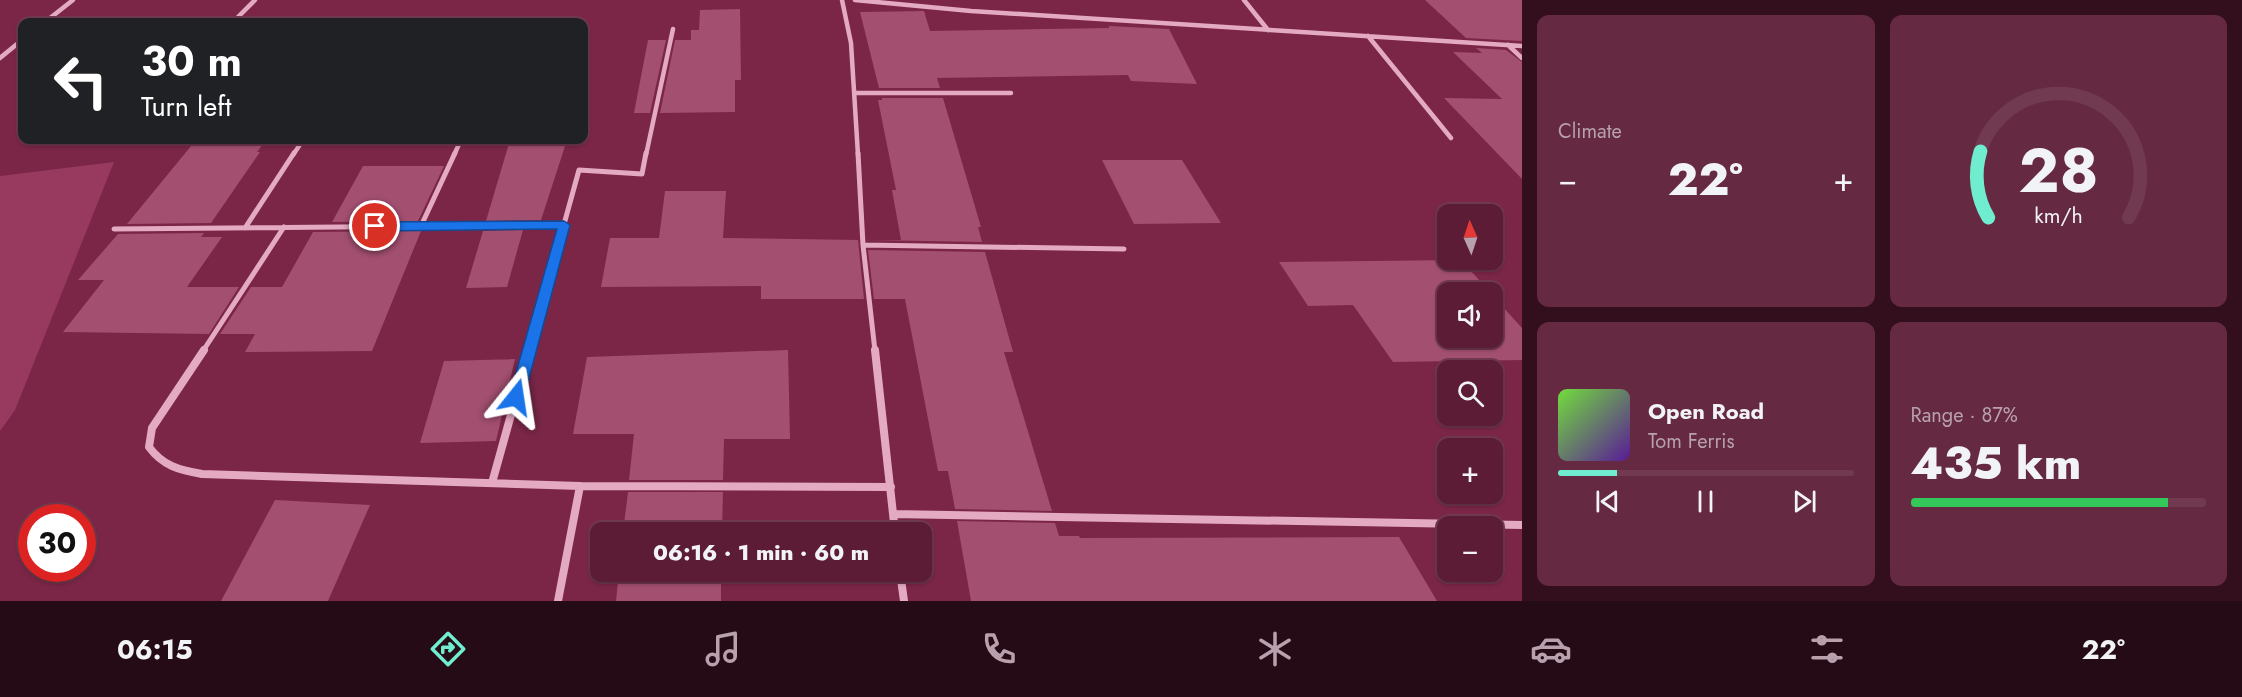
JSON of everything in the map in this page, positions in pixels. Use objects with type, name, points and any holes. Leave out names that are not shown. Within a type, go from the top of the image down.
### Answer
[{"type":"street","points":[[50,18],[73,0]]},
{"type":"street","points":[[237,18],[255,0]]},
{"type":"street","points":[[842,0],[851,43],[863,245],[894,522]]},
{"type":"street","points":[[855,0],[971,11],[1522,46]]},
{"type":"street","points":[[1244,0],[1268,30]]},
{"type":"street","points":[[492,483],[579,170],[642,174],[673,29]]},
{"type":"street","points":[[1368,36],[1451,138]]},
{"type":"street","points":[[0,58],[18,43]]},
{"type":"street","points":[[1507,45],[1522,58]]},
{"type":"street","points":[[855,93],[1011,93]]},
{"type":"street","points":[[245,228],[300,144]]},
{"type":"street","points":[[421,226],[459,144]]},
{"type":"street","points":[[114,229],[564,225]]},
{"type":"street","points":[[284,227],[152,428],[149,447],[159,462],[178,470],[202,474],[580,486],[891,486]]},
{"type":"street","points":[[863,245],[1125,249]]},
{"type":"street","points":[[558,601],[580,486]]},
{"type":"street","points":[[893,514],[1522,525]]},
{"type":"street","points":[[901,582],[904,601]]},
{"type":"shaded area","points":[[114,162],[15,410],[0,431],[0,176]]},
{"type":"building","points":[[1425,0],[1522,0],[1522,41],[1466,38]]},
{"type":"building","points":[[740,9],[741,80],[735,80],[735,112],[660,113],[675,40],[691,40],[691,30],[699,30],[700,10]]},
{"type":"building","points":[[924,11],[930,31],[1109,28],[1109,26],[1169,29],[1197,84],[1131,81],[1128,75],[937,78],[940,88],[879,88],[860,12]]},
{"type":"building","points":[[648,40],[666,40],[650,113],[634,113]]},
{"type":"building","points":[[1476,48],[1506,50],[1522,62],[1522,179],[1444,98],[1502,99],[1453,52],[1482,53]]},
{"type":"building","points":[[882,98],[943,98],[981,227],[978,227],[982,242],[868,240],[901,240],[892,190],[896,190],[878,100]]},
{"type":"building","points":[[193,144],[263,144],[257,152],[260,152],[211,223],[127,224]]},
{"type":"building","points":[[509,144],[566,144],[541,220],[486,221]]},
{"type":"building","points":[[1102,160],[1182,160],[1221,223],[1134,224]]},
{"type":"building","points":[[363,166],[444,166],[418,221],[332,222]]},
{"type":"building","points":[[665,191],[726,191],[723,238],[858,240],[864,299],[761,299],[761,286],[601,287],[610,238],[659,238]]},
{"type":"building","points":[[523,230],[507,287],[466,288],[483,231]]},
{"type":"building","points":[[421,231],[372,351],[245,352],[255,334],[220,334],[251,287],[282,287],[313,232]]},
{"type":"building","points":[[204,233],[201,237],[222,237],[187,287],[239,287],[209,334],[63,332],[104,280],[78,280],[118,234]]},
{"type":"building","points":[[868,250],[985,252],[1013,352],[1004,352],[1052,511],[955,509],[948,471],[938,471],[905,299],[874,299]]},
{"type":"building","points":[[1437,260],[1437,270],[1470,270],[1481,282],[1437,282],[1437,348],[1503,348],[1503,307],[1522,328],[1522,360],[1393,362],[1353,305],[1308,306],[1279,262]]},
{"type":"building","points":[[788,350],[790,439],[724,439],[723,480],[629,480],[634,434],[573,434],[587,357]]},
{"type":"building","points":[[515,359],[496,441],[420,443],[444,361]]},
{"type":"building","points":[[628,492],[723,492],[722,522],[624,522]]},
{"type":"building","points":[[275,500],[370,505],[328,601],[221,601]]},
{"type":"building","points":[[957,521],[1055,523],[1059,536],[1079,536],[1080,538],[1399,537],[1437,601],[971,601]]},
{"type":"building","points":[[618,582],[721,582],[721,601],[616,601]]},
{"type":"route","points":[[375,226],[564,225],[516,397]]}]
